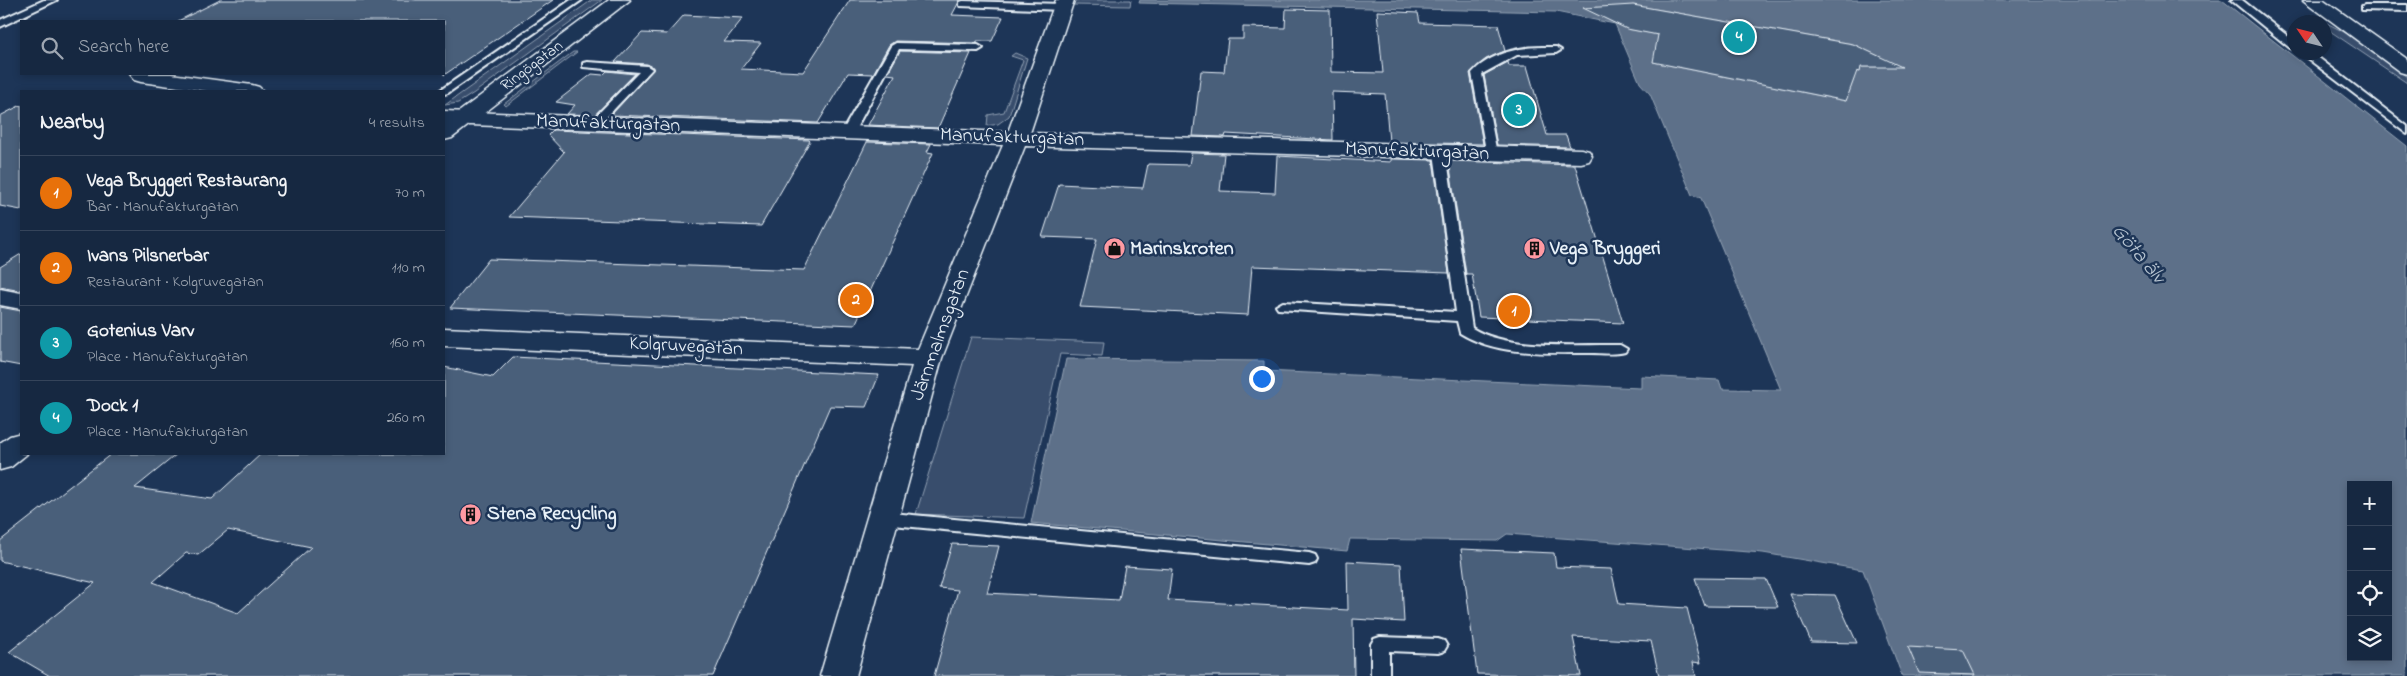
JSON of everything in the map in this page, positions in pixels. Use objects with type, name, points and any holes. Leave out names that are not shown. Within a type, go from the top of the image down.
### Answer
[{"type":"street","name":"Ringögatan","points":[[445,130],[453,118],[622,0]]},
{"type":"street","points":[[2312,0],[2407,68]]},
{"type":"street","name":"Järnmalmsgatan","points":[[838,676],[928,358],[1017,139],[1064,4]]},
{"type":"street","points":[[140,75],[245,90]]},
{"type":"street","name":"Manufakturgatan","points":[[453,118],[1017,139],[1581,156]]},
{"type":"street","points":[[0,297],[20,301]]},
{"type":"street","name":"Kolgruvegatan","points":[[445,337],[928,358]]},
{"type":"street","points":[[0,458],[20,444]]},
{"type":"lane","points":[[0,24],[52,0]]},
{"type":"lane","points":[[445,91],[577,0]]},
{"type":"lane","points":[[2236,0],[2287,40]]},
{"type":"lane","points":[[964,4],[1064,4]]},
{"type":"lane","points":[[2365,8],[2407,8]]},
{"type":"lane","points":[[848,132],[896,46],[978,48]]},
{"type":"lane","points":[[1491,154],[1478,73],[1503,56],[1521,50],[1556,50]]},
{"type":"lane","points":[[2314,60],[2407,131]]},
{"type":"lane","points":[[587,65],[647,69],[595,123]]},
{"type":"lane","points":[[1440,153],[1465,330],[1470,335],[1503,345],[1620,349]]},
{"type":"lane","points":[[1283,306],[1462,317]]},
{"type":"lane","points":[[882,518],[1309,559]]},
{"type":"lane","points":[[1380,676],[1380,644],[1438,646]]},
{"type":"shaded area","points":[[592,0],[602,0],[474,93],[458,103],[445,105]]},
{"type":"shaded area","points":[[1075,0],[1131,0],[1130,6],[1074,5]]},
{"type":"shaded area","points":[[2332,26],[2346,33],[2407,77],[2407,83],[2332,32]]},
{"type":"shaded area","points":[[573,52],[577,52],[506,106],[504,104]]},
{"type":"shaded area","points":[[1015,53],[1027,58],[1009,116],[998,124],[987,126],[988,115],[1004,112],[1023,60],[1011,56]]},
{"type":"shaded area","points":[[971,337],[1104,342],[1102,356],[1060,354],[1024,518],[916,514]]},
{"type":"water","name":"Göta älv","points":[[1140,0],[2222,0],[2287,51],[2287,60],[2298,60],[2407,146],[2407,676],[1902,676],[1863,570],[1763,553],[1507,534],[1497,541],[1350,539],[1347,551],[1031,523],[1066,359],[1264,361],[1264,371],[1641,388],[1641,376],[1719,380],[1722,389],[1781,390],[1701,198],[1692,195],[1650,94],[1640,83],[1615,24],[1556,12],[1139,3]],"holes":[[[1633,5],[1853,44],[1879,56],[1877,67],[1861,67],[1860,72],[1627,29],[1604,18]],[[1653,62],[1854,79],[1846,101]]]},
{"type":"building","points":[[220,0],[553,0],[445,74],[445,20],[180,20]]},
{"type":"building","points":[[850,0],[960,0],[952,15],[1003,17],[992,41],[977,41],[976,43],[895,41],[889,45],[873,74],[848,73],[818,123],[611,115],[653,70],[653,67],[647,64],[615,62],[642,33],[667,34],[684,15],[743,18],[724,42],[761,43],[741,69],[803,72]]},
{"type":"building","points":[[1633,5],[1853,44],[1902,67],[1861,67],[1860,72],[1857,71],[1846,101],[1653,62],[1658,35],[1627,29],[1583,8]]},
{"type":"building","points":[[1286,9],[1330,10],[1331,72],[1383,73],[1377,11],[1418,13],[1420,23],[1498,25],[1505,51],[1486,59],[1470,73],[1483,144],[1389,142],[1385,94],[1332,92],[1333,140],[1226,134],[1225,137],[1193,136],[1201,71],[1224,72],[1228,39],[1243,39],[1243,27],[1285,28]]},
{"type":"building","points":[[900,51],[971,53],[938,128],[868,125],[895,75],[887,74]]},
{"type":"building","points":[[1508,62],[1509,66],[1527,66],[1547,135],[1566,135],[1570,147],[1497,145],[1484,75]]},
{"type":"building","points":[[607,71],[635,74],[595,115],[567,114],[575,105],[556,102],[592,74],[603,75]]},
{"type":"building","points":[[20,106],[20,210],[0,206],[0,116]]},
{"type":"building","points":[[553,130],[810,141],[761,226],[509,217],[564,152],[548,135]]},
{"type":"building","points":[[867,142],[931,144],[927,152],[933,153],[855,325],[450,308],[489,259],[804,270]]},
{"type":"building","points":[[1191,153],[1224,154],[1220,191],[1275,193],[1277,156],[1391,162],[1391,159],[1433,160],[1449,273],[1252,266],[1248,315],[1080,307],[1097,239],[1042,237],[1059,184],[1143,188],[1148,164],[1189,165]]},
{"type":"building","name":"Vega Bryggeri","points":[[1449,161],[1575,165],[1623,323],[1479,317],[1472,274],[1466,274]]},
{"type":"building","points":[[20,255],[20,291],[0,287],[0,267]]},
{"type":"building","points":[[0,307],[20,311],[20,366],[0,362]]},
{"type":"building","name":"Stena Recycling","points":[[513,357],[879,375],[866,407],[830,406],[713,676],[50,676],[9,652],[95,583],[0,561],[0,541],[110,455],[176,455],[135,488],[212,499],[260,455],[445,455],[445,367],[493,377]],"holes":[[[228,530],[311,547],[238,613],[153,582],[186,553],[198,555]]]},
{"type":"building","points":[[952,544],[999,546],[987,593],[1119,600],[1125,566],[1172,569],[1168,600],[1348,610],[1347,561],[1401,564],[1404,622],[1353,619],[1354,676],[934,676],[958,590],[939,588]]},
{"type":"building","points":[[1461,549],[1554,553],[1556,567],[1611,569],[1619,604],[1687,608],[1701,663],[1693,662],[1696,676],[1659,676],[1651,641],[1573,637],[1581,676],[1477,674]]},
{"type":"building","points":[[1695,578],[1766,579],[1778,607],[1705,606]]},
{"type":"building","points":[[1790,594],[1835,595],[1857,643],[1811,642]]},
{"type":"building","points":[[1908,647],[1963,650],[1975,675],[1919,673]]},
{"type":"place","name":"Dock 1","points":[[1739,37]]},
{"type":"place","name":"Gotenius Varv","points":[[1519,110]]},
{"type":"place","name":"Marinskroten","points":[[1114,249]]},
{"type":"place","name":"Vega Bryggeri","points":[[1534,249]]},
{"type":"place","name":"Ivans Pilsnerbar","points":[[856,300]]},
{"type":"place","name":"Vega Bryggeri Restaurang","points":[[1514,311]]},
{"type":"place","name":"Stena Recycling","points":[[471,514]]}]
